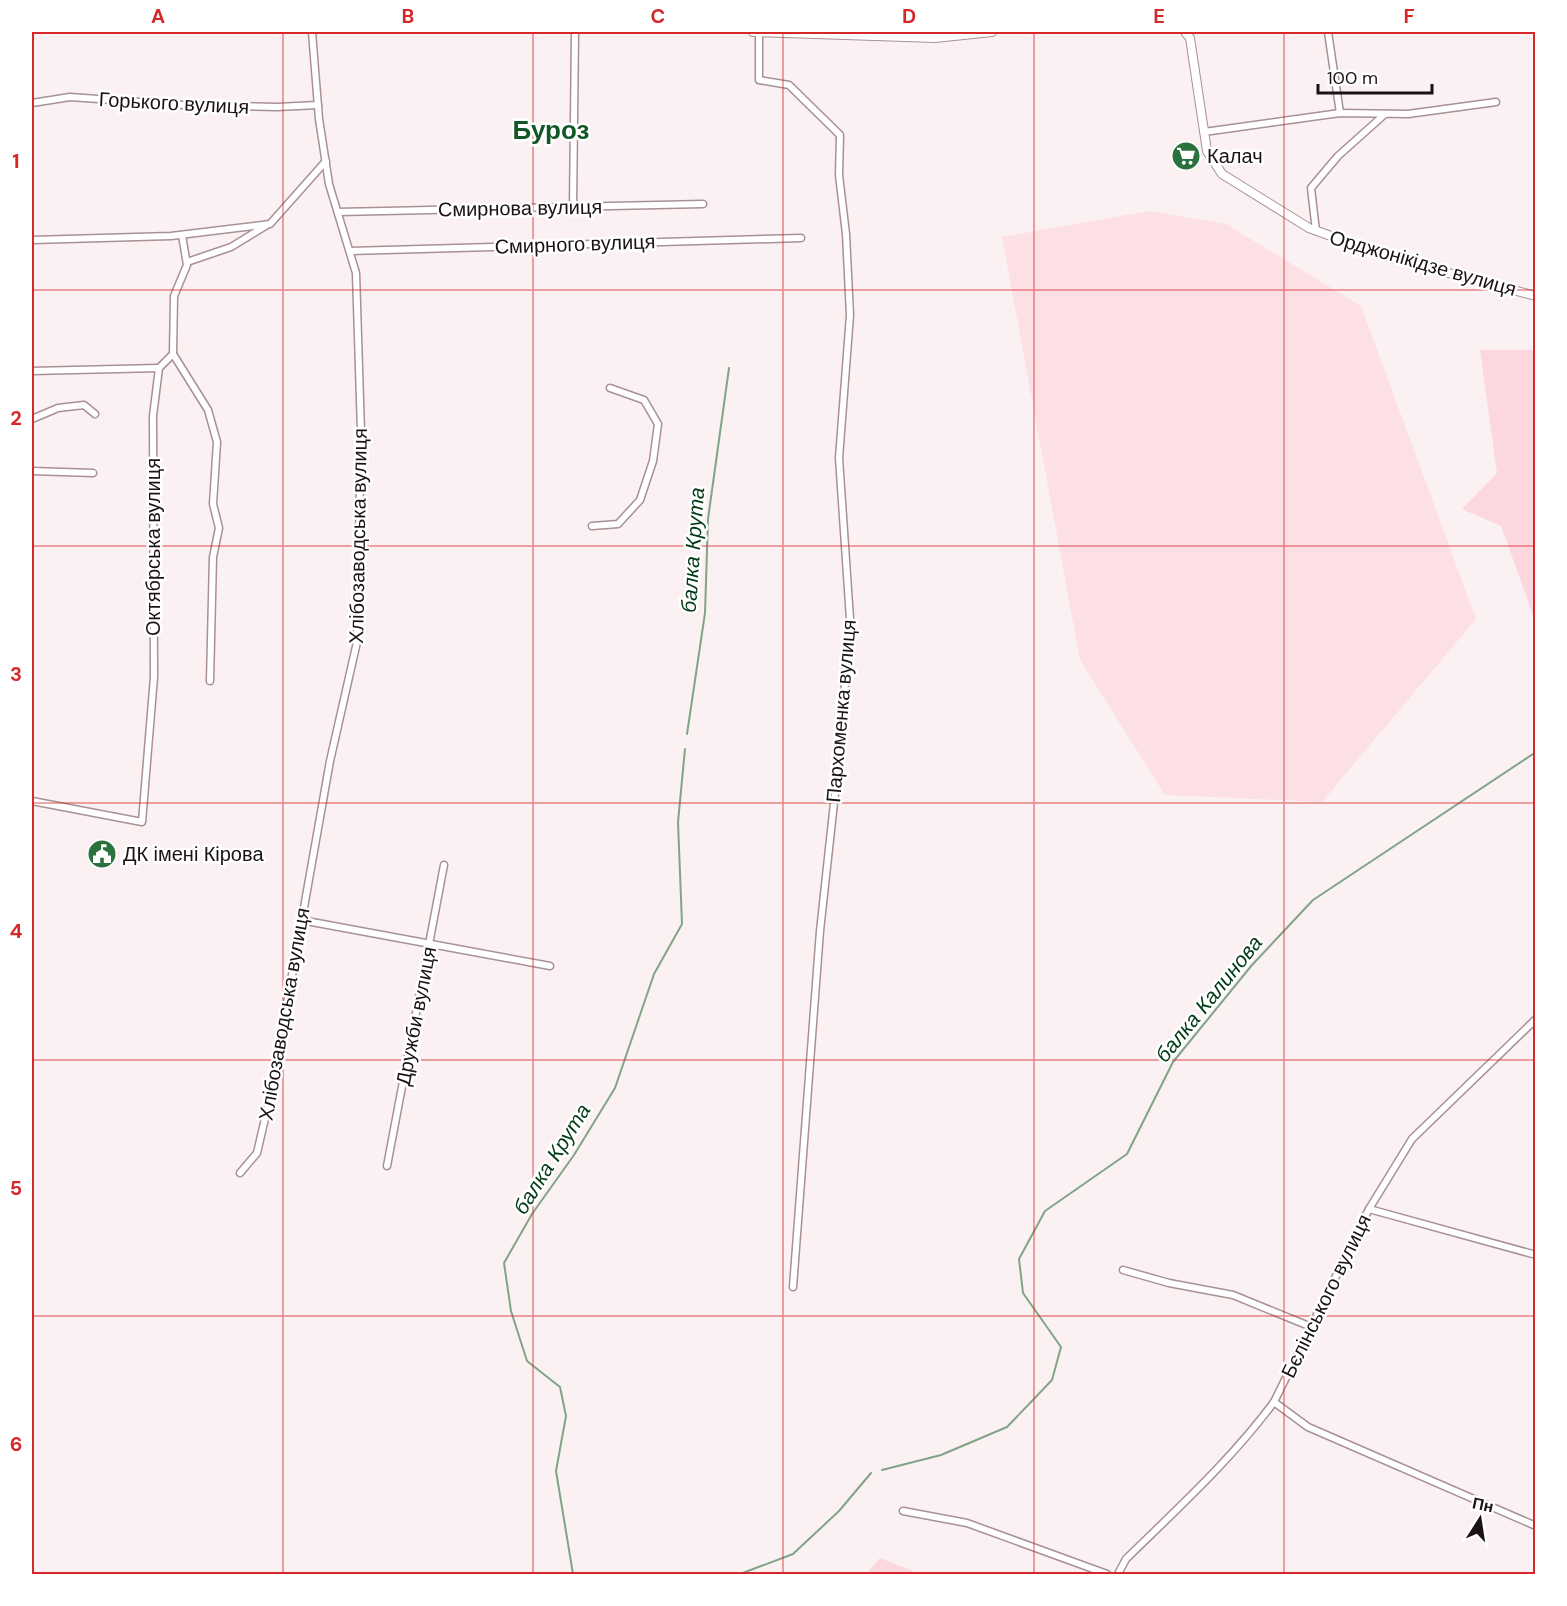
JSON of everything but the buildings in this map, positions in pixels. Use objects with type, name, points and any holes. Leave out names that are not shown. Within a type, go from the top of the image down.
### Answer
[{"type":"street","name":"Хлібозаводська вулиця","points":[[240,1173],[257,1153],[288,1006],[330,761],[357,642],[361,432],[356,273],[338,213],[326,161],[318,105],[312,32]]},
{"type":"street","points":[[573,207],[575,32]]},
{"type":"street","points":[[753,32],[935,38],[965,33],[992,32]]},
{"type":"street","name":"Пархоменка вулиця","points":[[759,32],[759,80],[789,85],[840,135],[839,175],[846,234],[850,315],[839,458],[850,619],[840,748],[820,931],[792,1287]]},
{"type":"street","points":[[1328,32],[1340,113]]},
{"type":"street","name":"Орджонікідзе вулиця","points":[[1188,34],[1207,151],[1222,174],[1316,231],[1391,258],[1536,296]]},
{"type":"street","name":"Горького вулиця","points":[[32,103],[70,97],[183,105],[277,108],[318,105]]},
{"type":"street","points":[[1204,132],[1340,113],[1407,114],[1497,102]]},
{"type":"street","points":[[1316,231],[1311,188],[1338,156],[1385,114]]},
{"type":"street","points":[[187,262],[231,247],[270,224],[326,161]]},
{"type":"street","name":"Смирнова вулиця","points":[[338,213],[703,204]]},
{"type":"street","points":[[32,240],[182,235],[270,224]]},
{"type":"street","points":[[182,235],[187,262],[174,296],[173,354],[208,410],[217,442],[213,504],[219,528],[213,557],[210,681]]},
{"type":"street","name":"Смирного вулиця","points":[[350,251],[801,238]]},
{"type":"street","points":[[32,371],[159,368],[173,354]]},
{"type":"street","name":"Октябрська вулиця","points":[[32,801],[142,822],[154,677],[153,416],[159,368]]},
{"type":"street","points":[[592,526],[618,525],[640,500],[652,461],[658,424],[644,400],[610,388]]},
{"type":"street","points":[[32,419],[58,408],[84,405],[95,414]]},
{"type":"street","points":[[32,471],[93,472]]},
{"type":"street","name":"Дружби вулиця","points":[[387,1166],[444,866]]},
{"type":"street","points":[[301,920],[550,966]]},
{"type":"street","name":"Бєлінського вулиця","points":[[1118,1575],[1126,1559],[1200,1486],[1259,1422],[1274,1402],[1369,1209],[1412,1138],[1536,1019]]},
{"type":"street","points":[[1369,1209],[1536,1255]]},
{"type":"street","points":[[1123,1270],[1169,1283],[1233,1295],[1310,1326]]},
{"type":"street","points":[[1274,1402],[1308,1426],[1536,1526]]},
{"type":"street","points":[[903,1511],[967,1523],[1107,1575]]},
{"type":"shaded area","points":[[1149,211],[1226,224],[1361,306],[1476,619],[1322,802],[1165,795],[1080,660],[1002,237]]},
{"type":"shaded area","points":[[1480,350],[1535,350],[1534,618],[1501,526],[1462,509],[1497,473]]},
{"type":"shaded area","points":[[880,1558],[920,1574],[866,1574]]},
{"type":"waterway","name":"балка Крута","points":[[687,734],[705,613],[708,519],[729,368]]},
{"type":"waterway","name":"балка Крута","points":[[573,1574],[556,1471],[566,1416],[560,1387],[527,1361],[511,1311],[504,1263],[532,1214],[574,1155],[615,1088],[654,974],[682,924],[678,822],[685,749]]},
{"type":"waterway","name":"балка Калинова","points":[[882,1470],[941,1455],[1007,1427],[1052,1380],[1061,1347],[1023,1293],[1019,1259],[1045,1211],[1127,1154],[1173,1062],[1252,965],[1313,900],[1536,752]]},
{"type":"waterway","name":"балка Калинова","points":[[740,1574],[793,1554],[839,1511],[871,1473]]},
{"type":"place","name":"Калач","points":[[1186,156]]},
{"type":"place","name":"ДК імені Кірова","points":[[102,854]]},
{"type":"district","name":"Буроз","points":[[551,130]]}]
